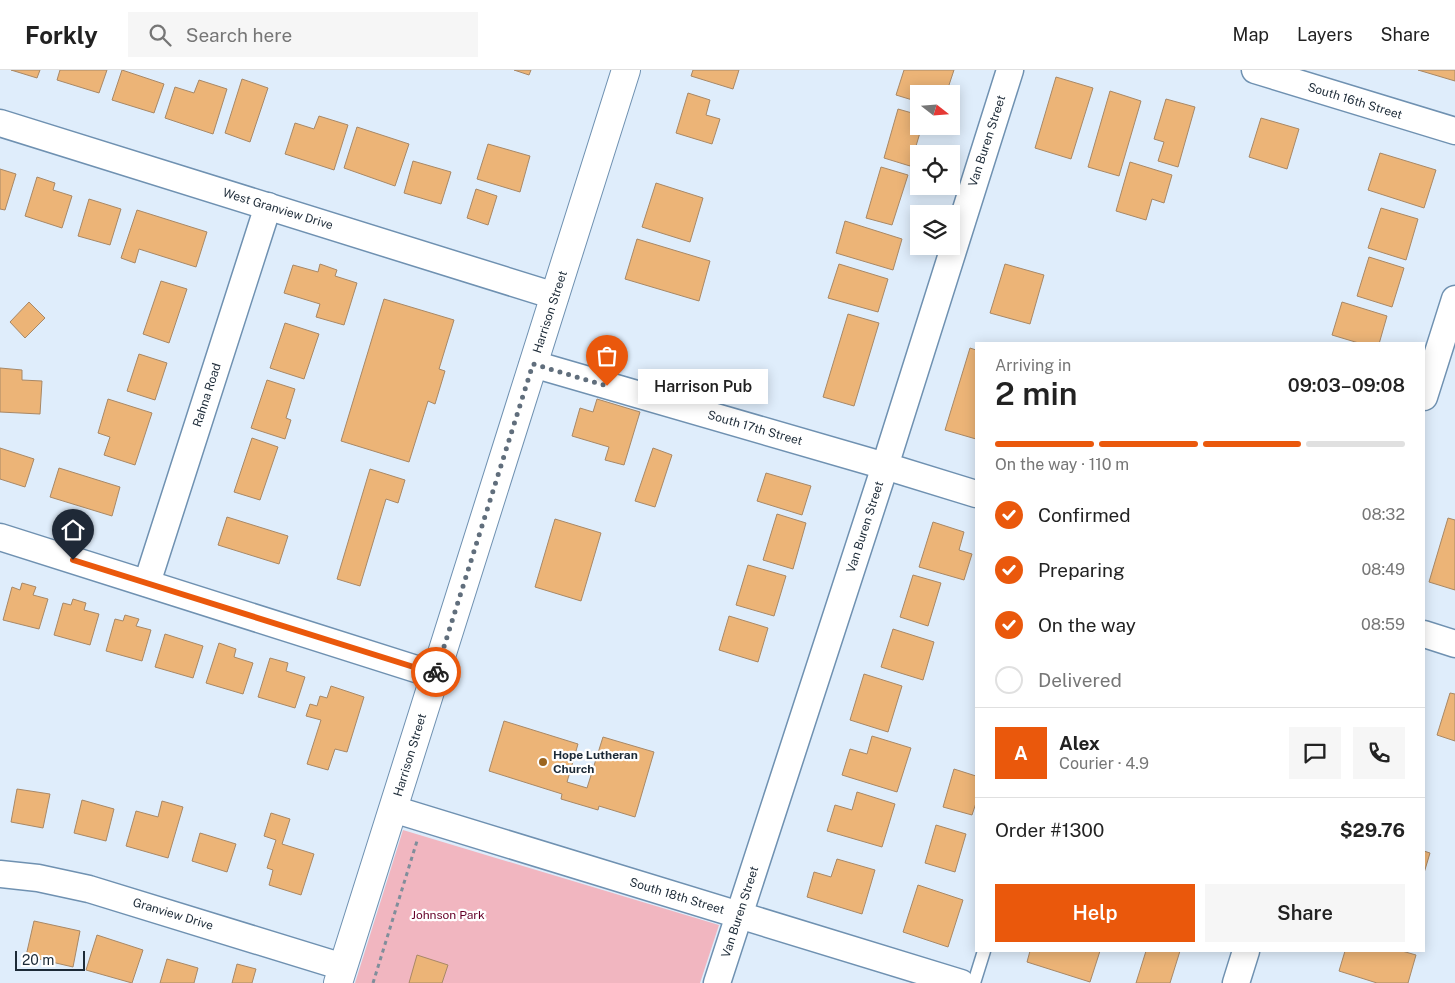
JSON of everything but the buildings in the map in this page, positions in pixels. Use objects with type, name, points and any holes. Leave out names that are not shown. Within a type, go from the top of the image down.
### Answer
[{"type":"street","name":"Harrison Street","points":[[341,975],[626,70]]},
{"type":"street","name":"Van Buren Street","points":[[717,983],[885,466],[1010,70]]},
{"type":"street","name":"South 16th Street","points":[[1255,70],[1455,131]]},
{"type":"street","name":"West Granview Drive","points":[[0,123],[555,296]]},
{"type":"street","name":"Rahna Road","points":[[147,583],[268,206]]},
{"type":"street","points":[[1425,394],[1455,299]]},
{"type":"street","name":"South 17th Street","points":[[533,364],[975,494]]},
{"type":"street","points":[[0,537],[436,674]]},
{"type":"street","points":[[1425,634],[1455,644]]},
{"type":"street","name":"South 18th Street","points":[[393,810],[960,983]]},
{"type":"street","name":"Granview Drive","points":[[0,874],[38,878],[89,888],[341,975]]},
{"type":"street","points":[[1236,983],[1246,952]]},
{"type":"lane","points":[[974,983],[984,952]]},
{"type":"path","points":[[373,983],[424,819]]},
{"type":"green space","name":"Johnson Park","points":[[403,830],[719,925],[700,983],[355,983]]},
{"type":"way so far","points":[[436,672],[533,364],[607,386]]},
{"type":"place","name":"Harrison Pub","points":[[607,386]]},
{"type":"place","name":"Hope Lutheran Church","points":[[543,762]]},
{"type":"route","points":[[73,560],[436,674],[436,672]]}]
